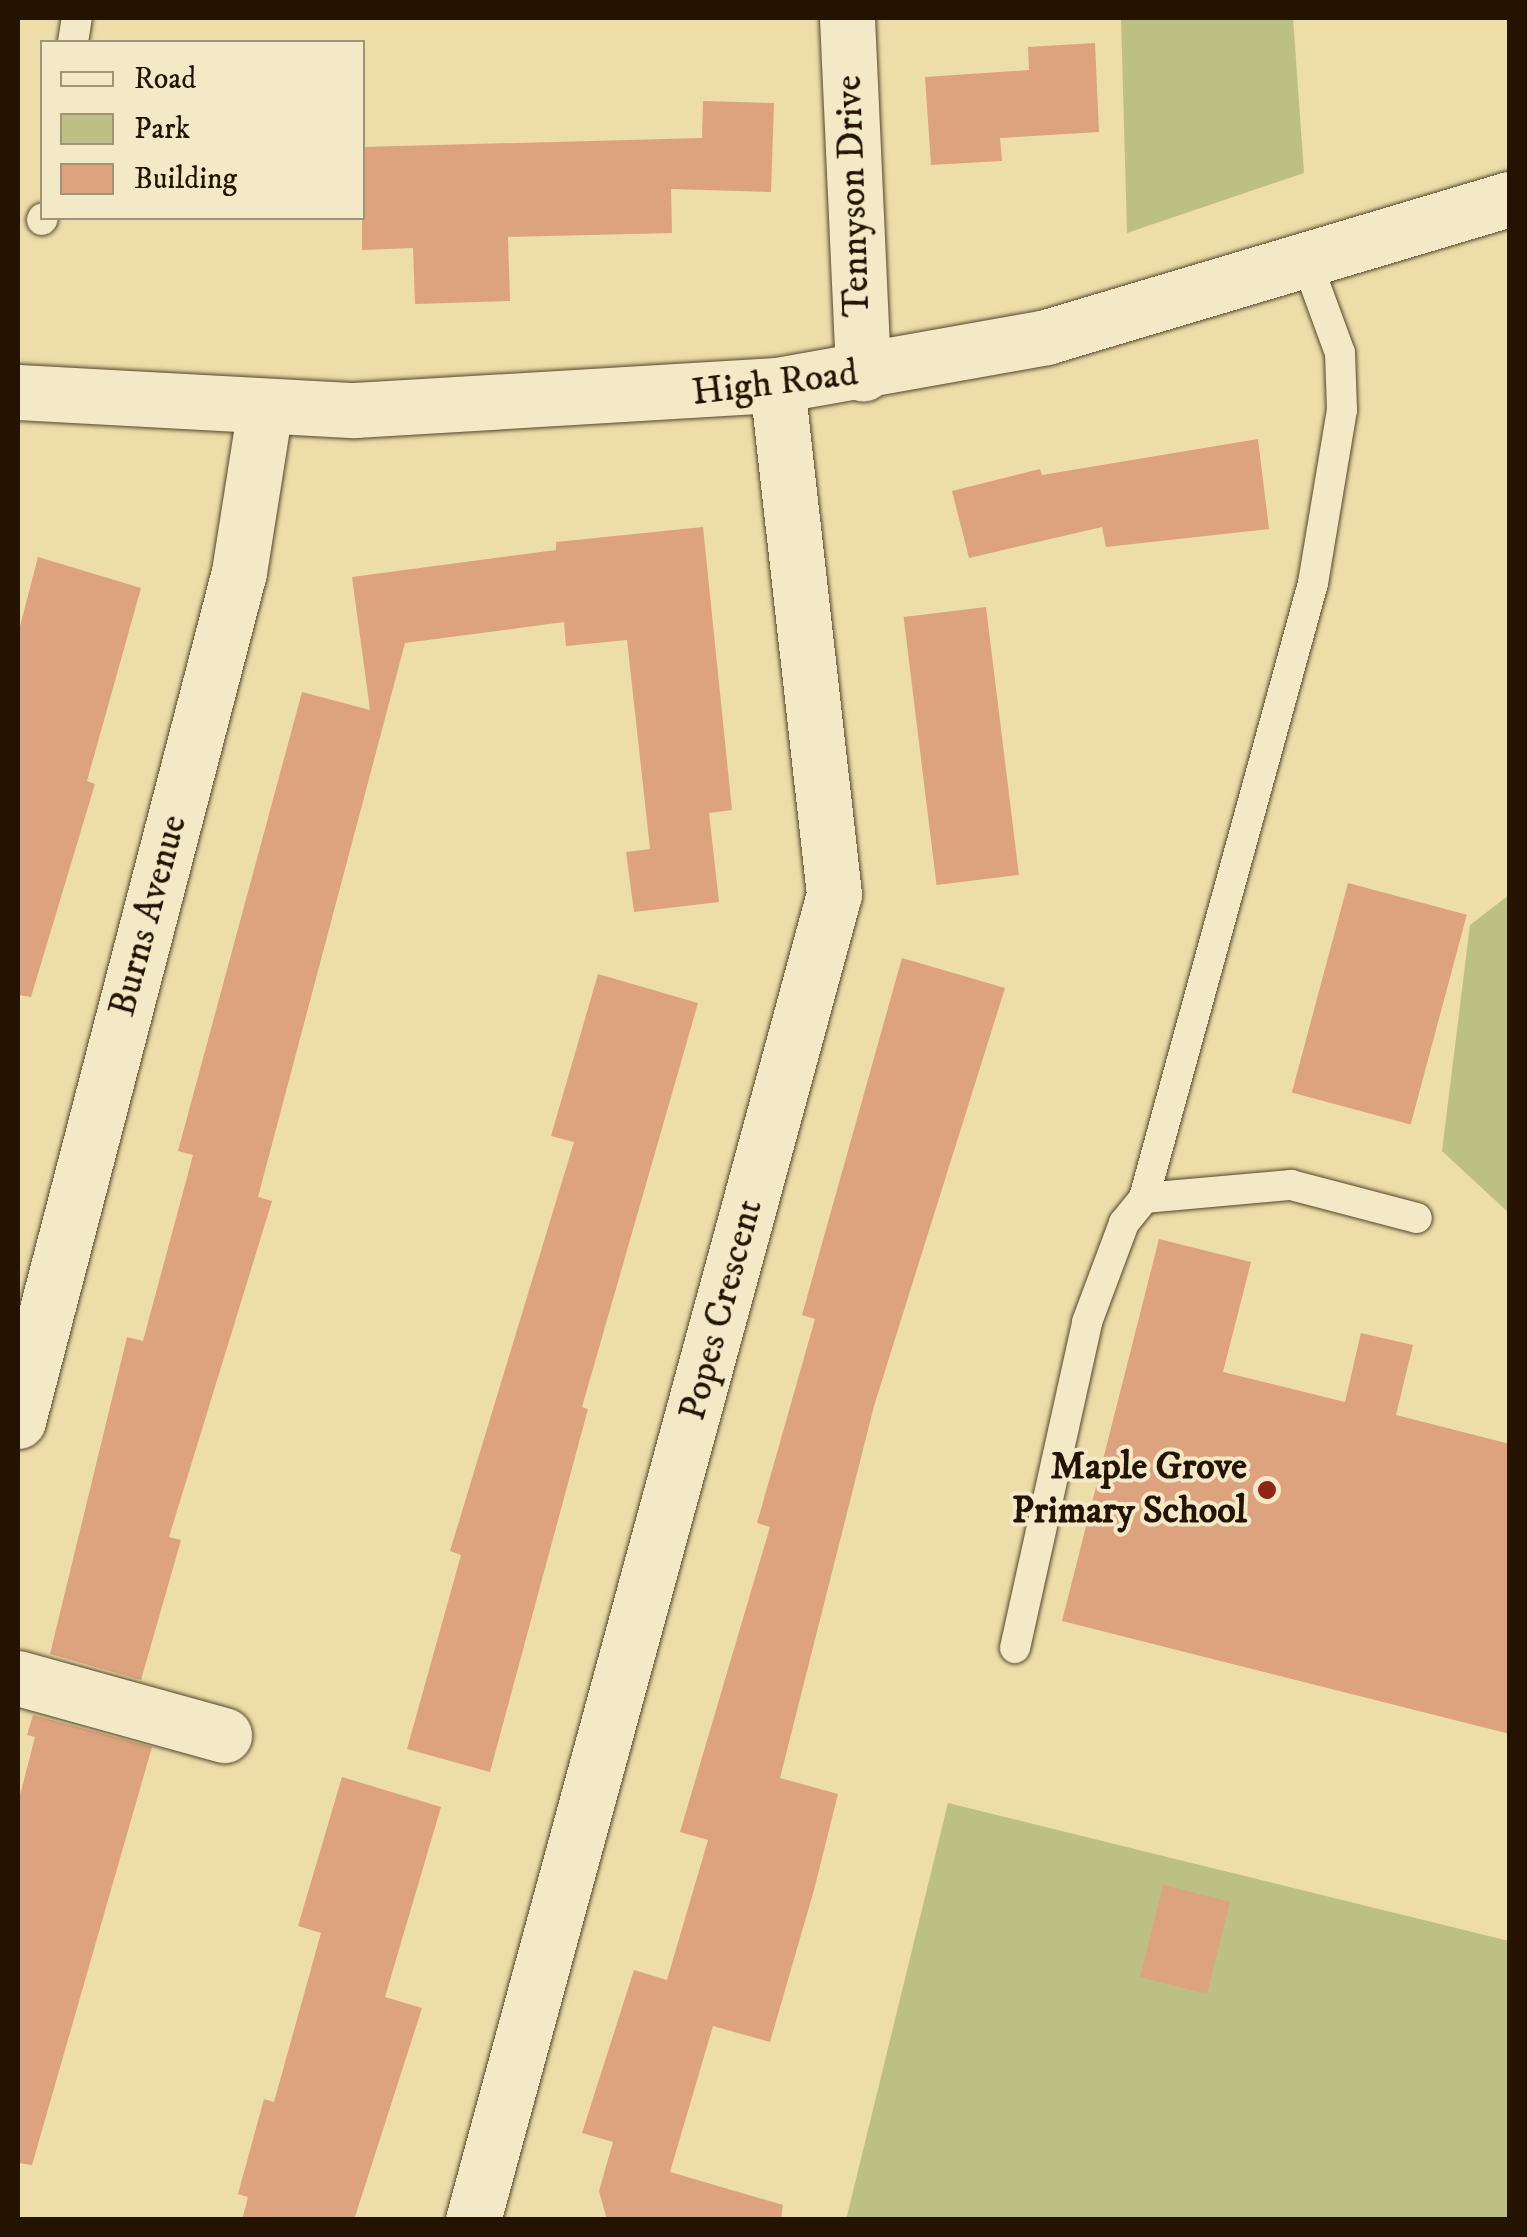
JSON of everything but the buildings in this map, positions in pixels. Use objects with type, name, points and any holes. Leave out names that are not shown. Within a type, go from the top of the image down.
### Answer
[{"type":"street","name":"Tennyson Drive","points":[[847,18],[863,374]]},
{"type":"street","name":"High Road","points":[[18,392],[265,408],[442,409],[777,385],[863,374],[1046,337],[1307,263],[1510,199]]},
{"type":"street","name":"Popes Crescent","points":[[483,2208],[834,894],[777,385]]},
{"type":"street","name":"Burns Avenue","points":[[18,1421],[239,572],[265,408]]},
{"type":"street","points":[[18,1678],[224,1735]]},
{"type":"lane","points":[[1015,1648],[1088,1322],[1124,1222],[1144,1198],[1313,584],[1334,466],[1340,353],[1307,263]]},
{"type":"lane","points":[[1144,1198],[1292,1185],[1417,1218]]},
{"type":"green space","points":[[1121,18],[1293,18],[1304,173],[1127,233]]},
{"type":"green space","points":[[1509,895],[1509,1213],[1442,1151],[1470,925]]},
{"type":"green space","points":[[948,1803],[1509,1941],[1509,2219],[846,2220]]},
{"type":"place","name":"Maple Grove Primary School","points":[[1267,1490]]}]
